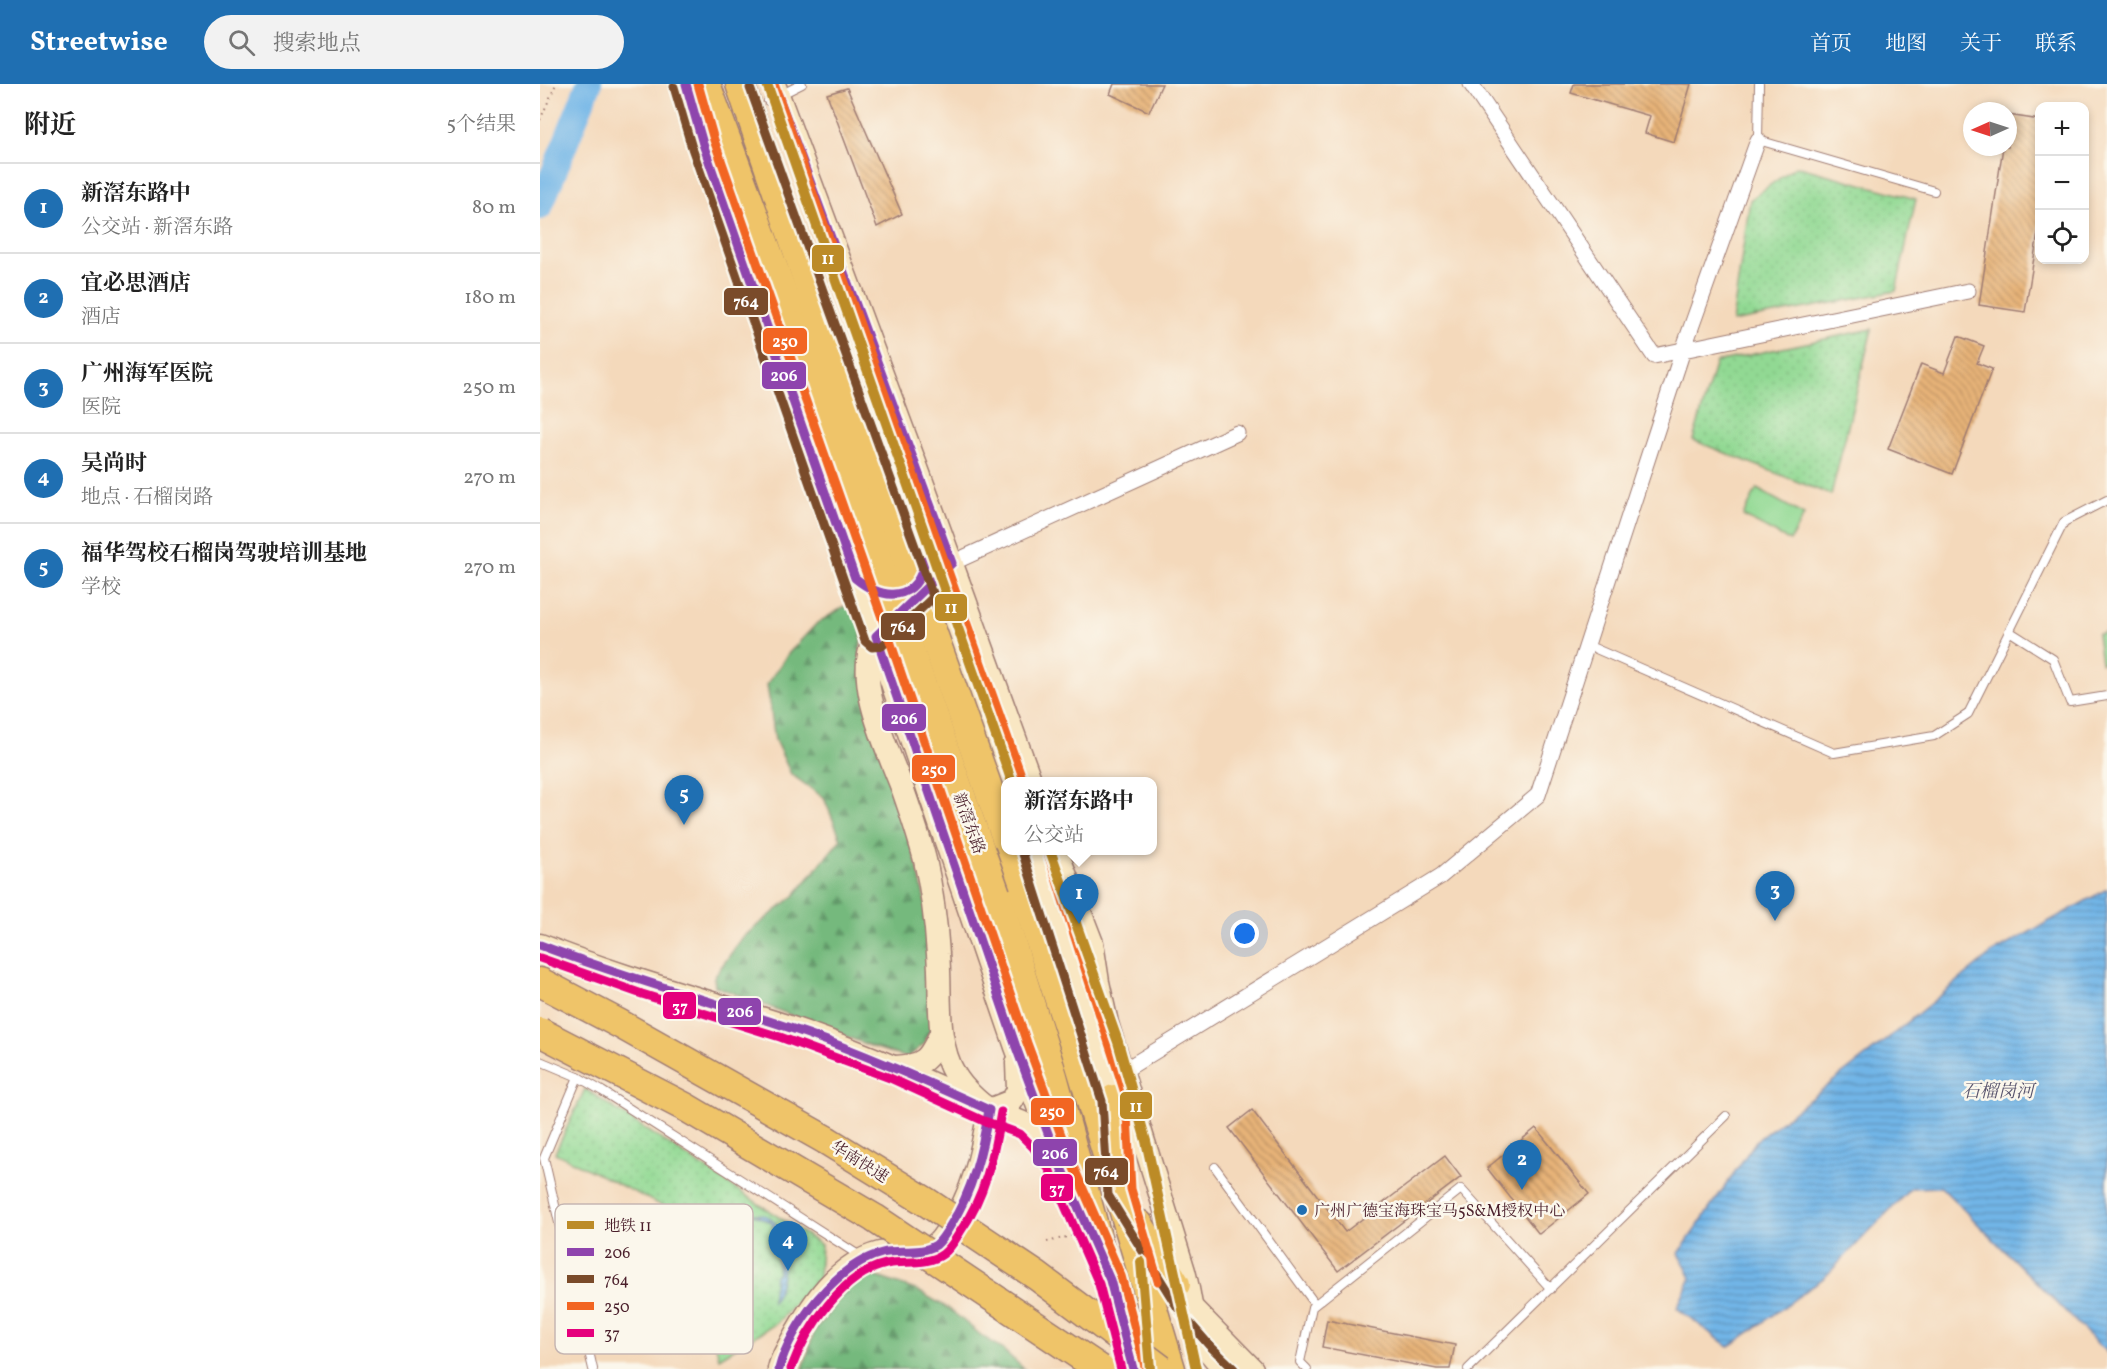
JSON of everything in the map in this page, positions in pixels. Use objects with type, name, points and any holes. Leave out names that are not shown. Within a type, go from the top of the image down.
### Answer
[{"type":"highway","name":"新滘东路","points":[[706,84],[807,320],[1001,828]]},
{"type":"highway","name":"新滘东路","points":[[741,84],[807,320],[996,894],[1053,1076],[1133,1369]]},
{"type":"highway","name":"新滘东路","points":[[1012,855],[1119,1191]]},
{"type":"highway","name":"华南快速","points":[[540,982],[620,1024],[826,1140],[925,1201],[1037,1276],[1161,1369]]},
{"type":"highway","points":[[540,1032],[571,1046],[687,1108],[865,1212],[1100,1369]]},
{"type":"highway","points":[[1114,1099],[1119,1191],[1171,1369]]},
{"type":"highway","points":[[1119,1191],[1184,1295]]},
{"type":"main road","points":[[686,84],[711,166],[876,636],[1016,1047],[1059,1163],[1110,1280]]},
{"type":"main road","points":[[770,91],[925,540],[945,570],[963,644],[1009,777]]},
{"type":"main road","points":[[770,91],[945,570],[1029,777]]},
{"type":"main road","points":[[855,578],[879,594],[891,597],[900,595],[909,590],[921,573],[924,566],[925,540]]},
{"type":"main road","points":[[945,570],[876,636],[869,652],[868,685],[875,715],[908,803],[925,860],[939,955],[941,1033],[948,1062],[955,1076],[989,1110]]},
{"type":"main road","points":[[894,689],[891,657],[901,635],[910,630],[925,627],[945,633],[963,644]]},
{"type":"main road","points":[[1037,855],[1114,1099]]},
{"type":"main road","points":[[1058,855],[1092,943],[1101,1000],[1184,1271],[1184,1295],[1192,1321],[1210,1355],[1224,1369]]},
{"type":"main road","points":[[540,945],[646,983],[784,1026],[895,1067],[989,1110],[1026,1124],[1042,1139],[1059,1163]]},
{"type":"main road","points":[[895,1067],[913,1066],[924,1062],[931,1055],[941,1033]]},
{"type":"main road","points":[[989,1110],[1012,1101],[1018,1090],[1016,1047]]},
{"type":"main road","points":[[779,1369],[803,1320],[827,1287],[849,1266],[864,1258],[893,1249],[921,1250],[933,1247],[938,1242],[960,1213],[969,1196],[989,1110]]},
{"type":"main road","points":[[1184,1295],[1218,1337],[1252,1369]]},
{"type":"street","points":[[1471,84],[1654,356],[1968,291]]},
{"type":"street","points":[[1123,1071],[1442,876],[1538,795],[1683,350],[1758,140]]},
{"type":"street","points":[[945,570],[1236,433]]},
{"type":"lane","points":[[770,91],[802,84]]},
{"type":"lane","points":[[1759,84],[1758,140],[1934,190]]},
{"type":"lane","points":[[1587,645],[1834,753],[1934,736],[1968,714],[2064,522],[2107,500]]},
{"type":"lane","points":[[2009,631],[2053,659],[2070,702],[2107,696]]},
{"type":"lane","points":[[540,1061],[578,1077],[864,1258]]},
{"type":"lane","points":[[555,1205],[544,1158],[578,1077]]},
{"type":"lane","points":[[1468,1369],[1726,1116]]},
{"type":"lane","points":[[1215,1167],[1315,1304]]},
{"type":"lane","points":[[1306,1369],[1300,1362],[1312,1307],[1461,1189],[1551,1289]]},
{"type":"lane","points":[[590,1354],[593,1369]]},
{"type":"path","points":[[540,120],[556,84]]},
{"type":"path","points":[[1047,1242],[1153,1215]]},
{"type":"green space","points":[[1796,166],[1916,199],[1896,291],[1732,322],[1750,200]]},
{"type":"green space","points":[[1872,329],[1831,495],[1693,440],[1716,362]]},
{"type":"green space","points":[[1757,489],[1804,515],[1790,541],[1743,516]]},
{"type":"green space","points":[[857,599],[863,616],[860,654],[905,813],[927,910],[932,1025],[925,1043],[907,1058],[715,986],[714,977],[743,937],[794,896],[841,839],[824,798],[791,774],[775,740],[767,684],[788,654],[817,623]]},
{"type":"green space","points":[[2107,632],[2107,663],[2101,663],[2097,634]]},
{"type":"green space","points":[[585,1089],[821,1245],[819,1278],[777,1323],[753,1337],[753,1204],[659,1204],[555,1153]]},
{"type":"green space","points":[[869,1274],[918,1291],[948,1308],[1002,1349],[1024,1369],[803,1369],[814,1332],[846,1290]]},
{"type":"water","name":"石榴岗河","points":[[2107,889],[2107,1353],[1941,1187],[1911,1188],[1825,1277],[1729,1347],[1677,1308],[1691,1278],[1679,1253],[1756,1141],[1881,1044],[1992,953]]},
{"type":"water","points":[[753,1214],[771,1219],[781,1237],[782,1273],[780,1285],[772,1302],[775,1275],[778,1272],[775,1230],[771,1222]]},
{"type":"building","points":[[1114,84],[1162,84],[1149,112],[1110,94]]},
{"type":"building","points":[[1574,84],[1691,84],[1674,142],[1645,133],[1650,116],[1571,93]]},
{"type":"building","points":[[847,88],[902,214],[877,227],[827,94]]},
{"type":"building","points":[[2017,116],[2035,119],[2035,251],[2025,312],[1979,305],[2002,156],[2017,156]]},
{"type":"building","points":[[1958,336],[1984,346],[1977,363],[1992,369],[1952,474],[1888,449],[1921,364],[1944,373]]},
{"type":"building","points":[[1252,1110],[1345,1232],[1445,1156],[1461,1177],[1338,1271],[1229,1128]]},
{"type":"building","points":[[1536,1128],[1589,1194],[1539,1234],[1487,1168]]},
{"type":"building","points":[[1327,1320],[1455,1345],[1450,1369],[1437,1369],[1322,1347]]},
{"type":"waterway","points":[[540,207],[589,84]]},
{"type":"metro line","name":"11","points":[[767,84],[1010,777]]},
{"type":"metro line","name":"11","points":[[1052,855],[1118,1042],[1146,1141],[1196,1369]]},
{"type":"metro line","name":"11","points":[[1141,1262],[1150,1369]]},
{"type":"transit line","name":"206","points":[[686,84],[703,144],[855,578],[877,591],[898,594],[907,591],[915,584],[925,560]]},
{"type":"transit line","name":"250","points":[[698,84],[714,140],[887,632],[1027,1043],[1070,1159],[1121,1276],[1145,1366]]},
{"type":"transit line","name":"250","points":[[774,84],[1022,777]]},
{"type":"transit line","name":"764","points":[[674,87],[692,148],[865,641],[872,647],[882,646],[947,584],[1016,777]]},
{"type":"transit line","name":"764","points":[[750,88],[940,616]]},
{"type":"transit line","name":"206","points":[[778,95],[952,563],[876,636],[1016,1047],[1059,1163],[1110,1280],[1133,1369]]},
{"type":"transit line","name":"764","points":[[1023,855],[1102,1101],[1108,1195],[1181,1313],[1234,1369]]},
{"type":"transit line","name":"250","points":[[1049,855],[1126,1096],[1131,1189],[1158,1281]]},
{"type":"transit line","name":"206","points":[[540,945],[606,969],[831,1042],[989,1110],[971,1185],[942,1239],[936,1245],[923,1250],[882,1253],[865,1259],[848,1270],[818,1299],[805,1316],[793,1334],[779,1369]]},
{"type":"transit line","name":"37","points":[[540,958],[642,994],[780,1037],[890,1078],[984,1121],[1020,1134],[1049,1169],[1099,1284],[1121,1369]]},
{"type":"transit line","name":"37","points":[[791,1369],[816,1321],[828,1305],[855,1279],[870,1269],[886,1264],[937,1258],[951,1247],[969,1218],[982,1190],[992,1159],[1001,1112]]},
{"type":"place","name":"福华驾校石榴岗驾驶培训基地","points":[[684,825]]},
{"type":"place","name":"广州海军医院","points":[[1775,921]]},
{"type":"place","name":"新滘东路中","points":[[1079,924]]},
{"type":"place","name":"宜必思酒店","points":[[1522,1190]]},
{"type":"place","name":"广州广德宝海珠宝马5S&M授权中心","points":[[1302,1210]]},
{"type":"place","name":"吴尚时","points":[[788,1271]]}]
